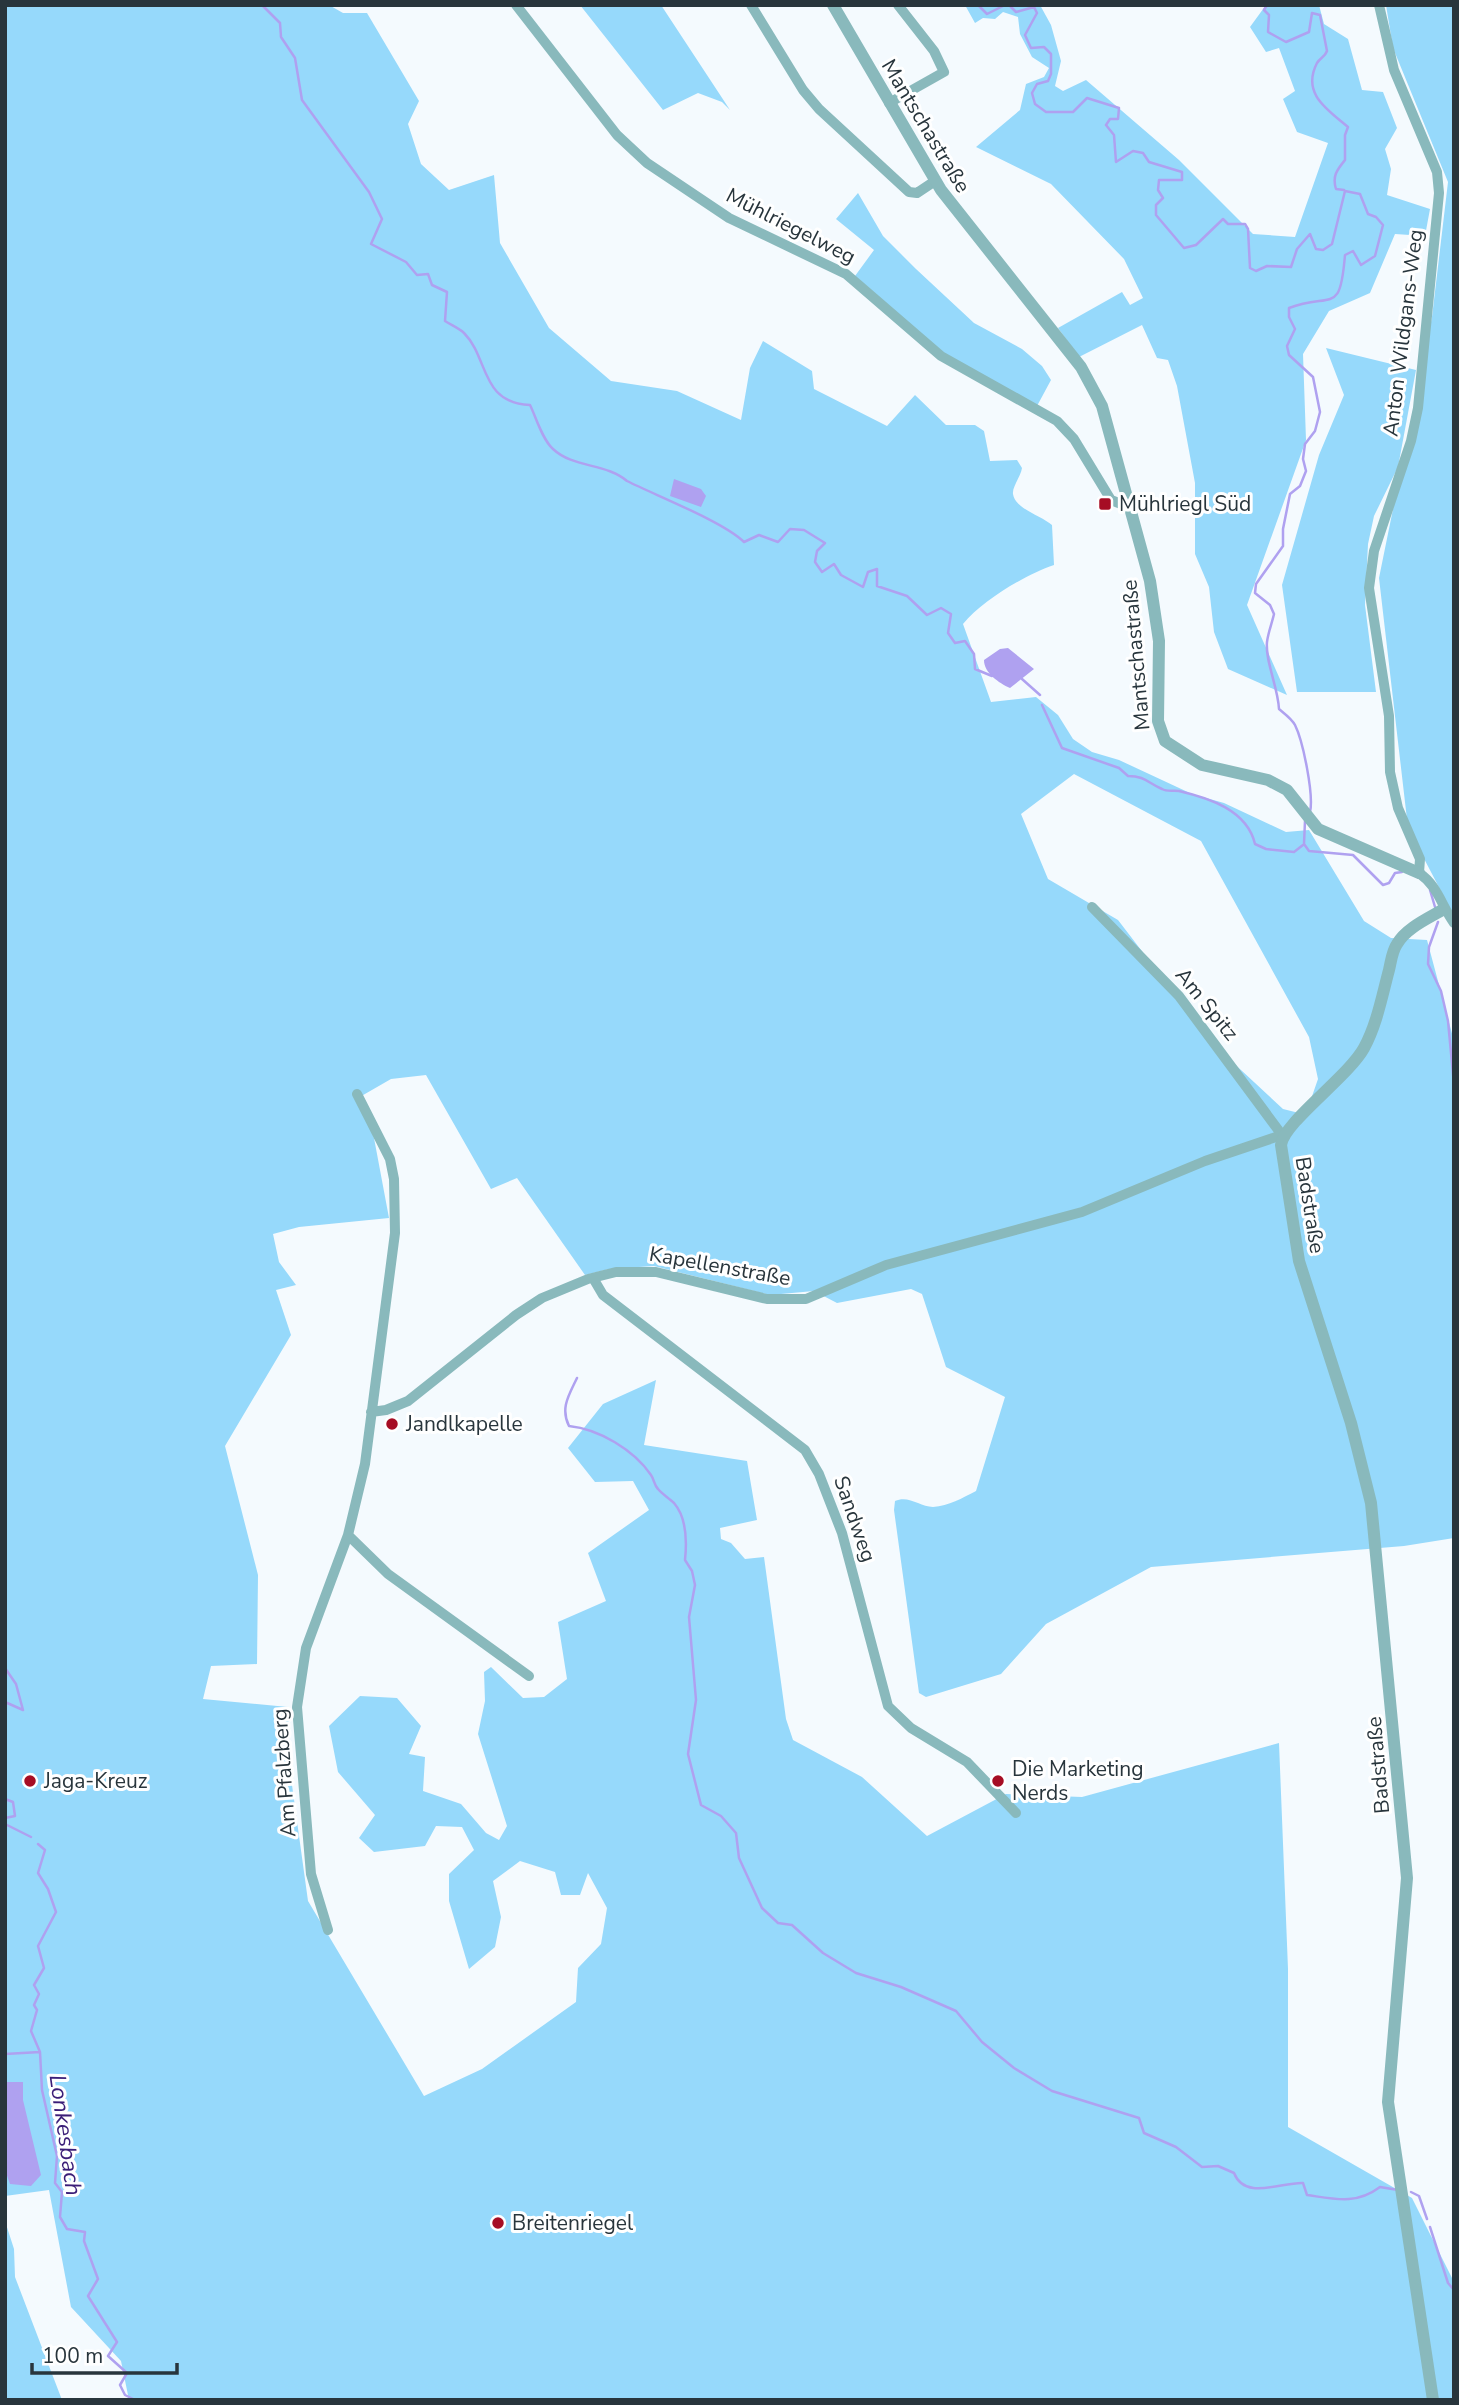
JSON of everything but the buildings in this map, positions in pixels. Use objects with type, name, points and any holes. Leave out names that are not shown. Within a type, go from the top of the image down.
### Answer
[{"type":"street","name":"Mühlriegelweg","points":[[516,5],[617,135],[647,163],[729,218],[846,274],[941,356],[1057,421],[1074,439],[1111,500],[1131,508]]},
{"type":"street","points":[[751,5],[803,90],[819,109],[909,192],[917,193],[935,181]]},
{"type":"street","name":"Mantschastraße","points":[[833,5],[935,181],[964,222],[1081,367],[1095,390],[1112,432],[1154,603],[1159,641],[1158,721],[1165,741],[1202,765],[1268,780],[1286,790],[1307,817],[1340,841],[1419,873]]},
{"type":"street","points":[[889,103],[944,72],[934,51],[898,5]]},
{"type":"street","name":"Anton Wildgans-Weg","points":[[1379,5],[1394,69],[1432,158],[1439,183],[1418,408],[1411,441],[1374,551],[1369,588],[1389,716],[1392,787],[1420,859],[1419,873]]},
{"type":"street","points":[[1419,873],[1431,881],[1454,923]]},
{"type":"street","name":"Am Spitz","points":[[1091,907],[1179,996],[1282,1135]]},
{"type":"street","name":"Kapellenstraße","points":[[371,1412],[386,1410],[408,1401],[516,1315],[542,1298],[593,1278],[616,1272],[656,1272],[767,1299],[806,1299],[886,1265],[1082,1212],[1206,1161],[1282,1135],[1341,1077],[1363,1049],[1376,1016],[1396,945],[1406,934],[1444,909]]},
{"type":"street","points":[[358,1094],[386,1148],[394,1194],[391,1274],[371,1412]]},
{"type":"street","name":"Badstraße","points":[[1282,1135],[1287,1199],[1299,1261],[1352,1423],[1371,1503],[1407,1878],[1388,2102],[1433,2400]]},
{"type":"street","name":"Sandweg","points":[[593,1278],[603,1295],[805,1450],[819,1474],[842,1533],[888,1706],[911,1728],[967,1762],[1016,1813]]},
{"type":"street","name":"Am Pfalzberg","points":[[328,1930],[311,1874],[297,1707],[306,1648],[348,1535],[365,1464],[371,1412]]},
{"type":"street","points":[[348,1535],[396,1580],[529,1676]]},
{"type":"shaded area","points":[[5,5],[329,5],[343,13],[367,13],[419,101],[408,124],[421,164],[449,190],[494,175],[500,243],[549,328],[611,381],[677,391],[741,420],[750,368],[763,341],[812,371],[814,389],[887,426],[915,395],[946,425],[975,425],[984,431],[990,461],[1017,460],[1022,468],[1013,491],[1015,499],[1024,508],[1052,525],[1054,565],[1005,589],[963,624],[991,702],[1036,697],[1058,715],[1073,739],[1092,752],[1119,760],[1192,794],[1224,803],[1286,832],[1309,830],[1364,921],[1391,938],[1427,940],[1454,1041],[1454,1538],[1404,1546],[1151,1567],[1046,1624],[1001,1674],[926,1697],[919,1693],[894,1510],[895,1501],[905,1499],[933,1507],[976,1491],[1005,1397],[946,1367],[922,1294],[911,1289],[837,1303],[814,1291],[770,1295],[654,1266],[609,1269],[585,1275],[517,1178],[491,1189],[426,1075],[391,1079],[358,1098],[374,1138],[389,1218],[299,1227],[273,1234],[279,1262],[296,1285],[276,1290],[291,1335],[225,1446],[258,1575],[257,1664],[211,1666],[203,1699],[288,1707],[292,1785],[308,1901],[424,2096],[482,2069],[576,2002],[578,1968],[601,1944],[607,1908],[588,1873],[580,1895],[561,1895],[555,1872],[520,1861],[493,1881],[501,1917],[495,1947],[469,1969],[449,1901],[449,1874],[474,1850],[462,1827],[436,1826],[425,1846],[374,1852],[359,1838],[375,1815],[338,1772],[329,1726],[360,1696],[397,1698],[421,1726],[409,1754],[425,1757],[423,1791],[461,1804],[486,1833],[499,1840],[507,1826],[478,1734],[485,1701],[484,1672],[491,1667],[523,1698],[544,1697],[567,1679],[558,1622],[606,1601],[588,1553],[649,1510],[633,1481],[595,1482],[568,1448],[603,1404],[656,1380],[644,1445],[747,1461],[757,1520],[720,1528],[721,1539],[731,1543],[745,1559],[764,1557],[786,1719],[793,1740],[862,1777],[927,1836],[1006,1794],[1082,1797],[1279,1743],[1288,1969],[1288,2127],[1412,2198],[1454,2282],[1454,2400],[129,2400],[121,2361],[71,2307],[49,2190],[5,2196]],"holes":[[[1074,774],[1201,841],[1309,1037],[1318,1079],[1310,1102],[1299,1113],[1283,1109],[1214,1045],[1118,920],[1048,879],[1021,814]]]},
{"type":"shaded area","points":[[580,5],[661,5],[730,110],[722,102],[698,93],[663,110]]},
{"type":"shaded area","points":[[965,5],[1040,5],[1051,25],[1061,61],[1055,86],[1063,91],[1086,80],[1179,160],[1253,234],[1295,237],[1328,143],[1297,132],[1283,99],[1295,91],[1279,48],[1266,52],[1250,27],[1266,5],[1319,5],[1324,24],[1348,39],[1362,90],[1383,92],[1397,128],[1385,149],[1391,169],[1387,195],[1430,209],[1425,236],[1395,234],[1370,293],[1329,311],[1303,354],[1306,440],[1247,605],[1287,695],[1228,669],[1214,632],[1209,587],[1195,554],[1195,483],[1177,386],[1168,360],[1157,358],[1142,325],[1079,357],[1058,328],[1122,292],[1130,305],[1143,298],[1124,259],[1051,184],[976,147],[1020,110],[1026,84],[1044,77],[1049,68],[1032,57],[1020,34],[1018,17],[1003,12],[995,19],[983,18],[975,23]]},
{"type":"shaded area","points":[[1386,5],[1454,5],[1454,916],[1408,828],[1379,578],[1432,317],[1448,182],[1393,48]]},
{"type":"shaded area","points":[[858,193],[883,236],[916,269],[974,323],[1022,349],[1042,366],[1051,380],[1037,406],[943,353],[855,276],[874,250],[836,219]]},
{"type":"shaded area","points":[[1326,348],[1416,370],[1398,467],[1374,516],[1368,544],[1365,605],[1376,692],[1297,692],[1282,585],[1319,455],[1344,395]]},
{"type":"shaded area","points":[[674,479],[701,489],[706,496],[701,507],[670,496]]},
{"type":"shaded area","points":[[1008,648],[1034,669],[1010,688],[989,673],[984,660],[1000,649]]},
{"type":"shaded area","points":[[5,2082],[23,2082],[23,2100],[41,2175],[31,2186],[10,2184],[5,2170]]},
{"type":"shaded area","points":[[5,2221],[14,2249],[15,2277],[62,2400],[5,2400]]},
{"type":"waterway","points":[[262,5],[280,23],[281,37],[295,58],[302,100],[369,192],[382,219],[371,244],[406,262],[417,275],[428,274],[432,285],[447,292],[445,321],[462,331],[472,343],[488,378],[502,396],[530,405],[542,434],[553,449],[570,459],[619,475],[722,526],[744,542],[759,535],[778,542],[790,529],[804,530],[825,543],[817,551],[815,562],[822,572],[834,564],[841,575],[863,587],[868,572],[877,569],[877,586],[907,596],[927,615],[941,608],[951,614],[948,633],[955,643],[965,641],[974,654],[975,669],[992,676]]},
{"type":"waterway","points":[[978,5],[987,14],[1005,5]]},
{"type":"waterway","points":[[1009,5],[1016,12],[1034,7],[1037,13],[1025,35],[1031,48],[1044,47],[1051,54],[1051,74],[1048,81],[1037,84],[1032,93],[1035,104],[1046,112],[1073,112],[1087,98],[1119,108],[1118,119],[1110,119],[1106,125],[1114,135],[1116,162],[1133,151],[1143,153],[1149,162],[1182,172],[1182,180],[1159,180],[1158,190],[1163,198],[1156,205],[1156,215],[1184,248],[1196,245],[1223,219],[1228,224],[1245,224],[1248,229],[1250,268],[1256,271],[1267,266],[1291,267],[1297,249],[1310,234],[1316,249],[1323,250],[1332,244],[1345,191],[1360,194],[1368,214],[1376,217],[1383,225],[1375,256],[1361,265],[1353,251],[1345,255],[1337,294],[1332,298],[1289,308],[1289,317],[1295,329],[1287,346],[1289,355],[1313,377],[1320,412],[1315,431],[1305,444],[1303,459],[1306,471],[1300,486],[1290,494],[1283,529],[1283,546],[1256,584],[1255,593],[1270,605],[1274,614],[1267,642],[1268,657],[1279,709],[1294,723],[1301,743],[1309,781],[1310,812]]},
{"type":"waterway","points":[[1267,5],[1264,10],[1269,15],[1268,32],[1286,42],[1309,32],[1312,13],[1320,15],[1327,51],[1317,63],[1312,84],[1319,100],[1348,127],[1345,135],[1345,160],[1335,177],[1336,189],[1344,190]]},
{"type":"waterway","points":[[1022,679],[1040,695]]},
{"type":"waterway","points":[[1042,705],[1062,748],[1119,768],[1128,776],[1143,779],[1164,790],[1191,794],[1225,807],[1244,822],[1255,844],[1266,849],[1294,852],[1303,845]]},
{"type":"waterway","points":[[1305,821],[1304,844],[1309,851],[1353,855],[1383,885],[1389,883],[1395,873],[1402,872]]},
{"type":"waterway","points":[[1430,890],[1435,907]]},
{"type":"waterway","points":[[1438,922],[1429,947],[1428,964],[1441,991],[1448,1021],[1454,1085]]},
{"type":"waterway","points":[[1454,1094],[1454,1112]]},
{"type":"waterway","points":[[577,1378],[565,1407],[569,1426],[604,1436],[635,1457],[661,1493],[674,1503],[684,1523],[685,1560],[692,1571],[695,1585],[689,1617],[696,1700],[688,1754],[701,1805],[721,1816],[736,1833],[739,1858],[762,1908],[778,1923],[792,1925],[823,1953],[856,1973],[901,1987],[956,2011],[982,2042],[1014,2068],[1052,2091],[1139,2118],[1144,2133],[1176,2147],[1202,2167],[1218,2166],[1234,2173],[1246,2186],[1255,2188],[1303,2183],[1307,2195],[1327,2198],[1354,2198],[1380,2187],[1398,2190]]},
{"type":"waterway","name":"Lonkesbach","points":[[5,1668],[16,1684],[23,1710],[5,1702]]},
{"type":"waterway","name":"Lonkesbach","points":[[5,1799],[13,1802],[15,1816],[5,1818]]},
{"type":"waterway","name":"Lonkesbach","points":[[5,1824],[31,1837]]},
{"type":"waterway","name":"Lonkesbach","points":[[38,1844],[45,1850],[38,1873],[48,1889],[56,1912],[38,1946],[44,1968],[34,1985],[39,1994],[34,2005],[37,2010],[31,2031],[40,2052],[42,2090],[57,2156],[55,2183],[62,2192],[60,2217],[67,2229],[85,2232],[84,2241],[98,2279],[88,2296],[117,2342],[108,2356],[127,2373],[120,2385],[125,2395],[135,2400]]},
{"type":"waterway","points":[[5,2054],[40,2052]]},
{"type":"waterway","points":[[1411,2192],[1419,2196],[1427,2219]]},
{"type":"waterway","points":[[1430,2227],[1448,2283],[1454,2290]]},
{"type":"place","name":"Mühlriegl Süd","points":[[1105,504]]},
{"type":"place","name":"Jandlkapelle","points":[[392,1424]]},
{"type":"place","name":"Jaga-Kreuz","points":[[30,1781]]},
{"type":"place","name":"Die Marketing Nerds","points":[[998,1781]]},
{"type":"place","name":"Breitenriegel","points":[[498,2223]]}]
